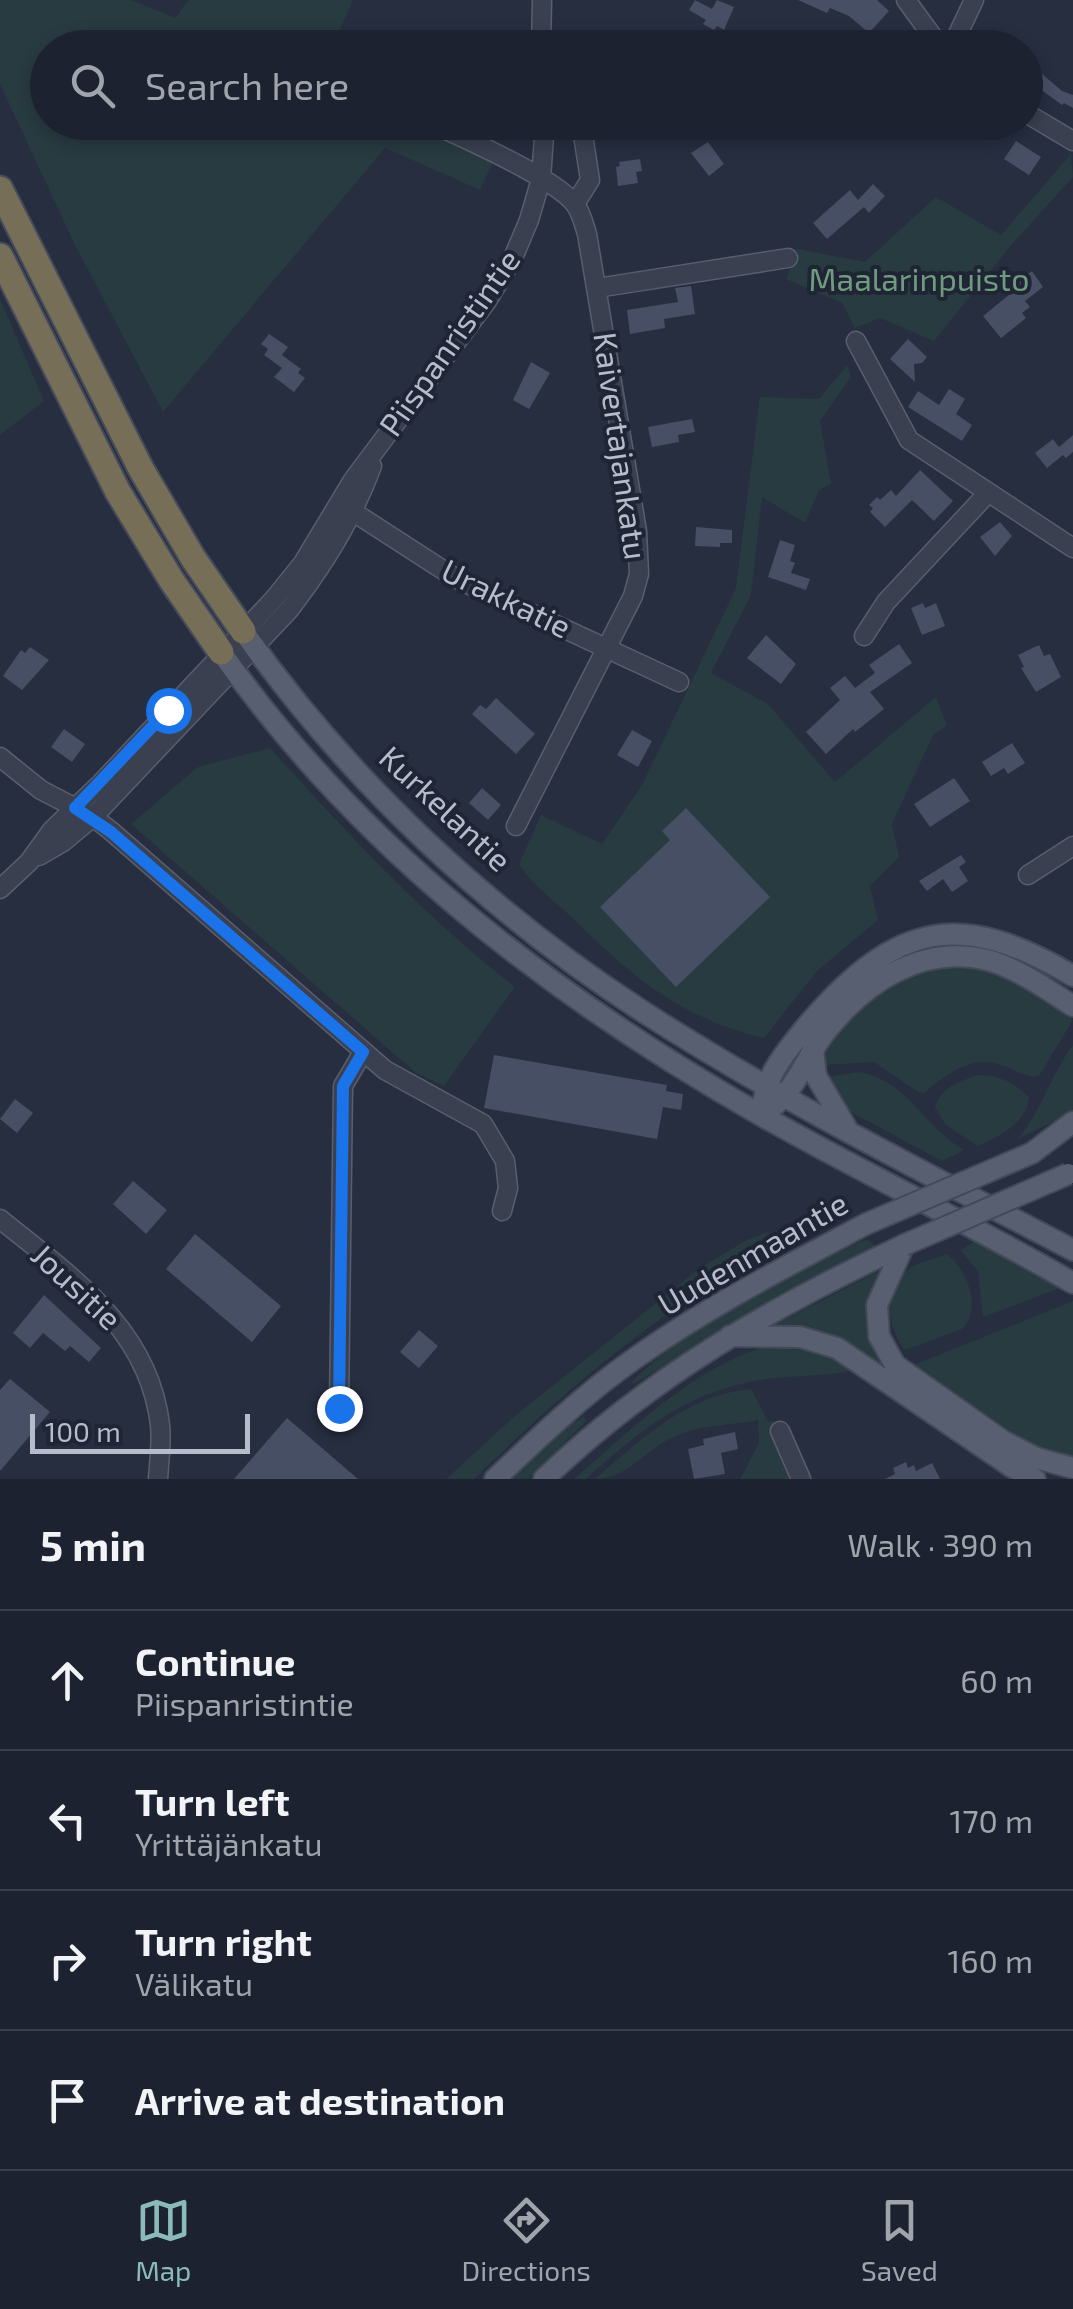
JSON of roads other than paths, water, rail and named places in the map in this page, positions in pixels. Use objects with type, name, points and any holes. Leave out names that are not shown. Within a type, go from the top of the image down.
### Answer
[{"type":"highway","name":"Kurkelantie","points":[[0,190],[141,470],[193,558],[249,639]]},
{"type":"highway","name":"Kurkelantie","points":[[0,256],[118,492],[162,567],[227,661]]},
{"type":"main road","name":"Kurkelantie","points":[[249,639],[304,712],[353,767],[463,874],[529,930],[640,1010],[775,1092],[1073,1250]]},
{"type":"main road","name":"Kurkelantie","points":[[227,661],[332,786],[444,898],[570,995],[762,1116],[1073,1283]]},
{"type":"main road","points":[[762,1116],[797,1038],[840,989],[907,943],[952,933],[978,934],[1024,949],[1073,976]]},
{"type":"main road","points":[[775,1092],[831,1025],[872,987],[906,965],[938,956],[993,962],[1073,1006]]},
{"type":"main road","points":[[812,1049],[816,1076],[850,1133]]},
{"type":"main road","points":[[1032,1152],[1073,1122]]},
{"type":"main road","name":"Uudenmaantie","points":[[495,1479],[633,1360],[707,1311],[866,1224],[1073,1135]]},
{"type":"main road","name":"Uudenmaantie","points":[[544,1479],[604,1424],[665,1377],[728,1336],[904,1245],[1070,1173]]},
{"type":"main road","points":[[904,1245],[877,1305],[879,1336],[896,1365],[1004,1441],[1036,1458],[1073,1468]]},
{"type":"main road","points":[[728,1336],[786,1335],[837,1348],[1012,1467],[1036,1479]]},
{"type":"street","points":[[541,30],[542,0]]},
{"type":"street","points":[[906,0],[930,30]]},
{"type":"street","points":[[960,30],[974,0]]},
{"type":"street","points":[[1043,123],[1073,141]]},
{"type":"street","points":[[463,140],[540,179],[575,204],[590,180],[583,140]]},
{"type":"street","name":"Piispanristintie","points":[[0,890],[29,862],[52,830],[249,639],[346,507],[379,447],[487,302],[522,239],[540,179],[544,140]]},
{"type":"street","name":"Kaivertajankatu","points":[[516,826],[609,647],[637,586],[640,557],[597,288],[587,234],[575,204]]},
{"type":"street","points":[[597,288],[788,258]]},
{"type":"street","points":[[856,341],[906,437],[1073,548]]},
{"type":"street","points":[[864,636],[886,602],[988,494]]},
{"type":"street","name":"Urakkatie","points":[[346,507],[457,579],[679,682]]},
{"type":"street","name":"Piispanristintie","points":[[29,862],[63,842],[93,817],[227,661]]},
{"type":"street","points":[[0,757],[41,790],[93,817],[385,1070],[483,1124],[505,1162],[508,1188],[502,1211]]},
{"type":"street","points":[[1028,875],[1073,846]]},
{"type":"street","points":[[339,1408],[343,1086],[363,1052]]},
{"type":"street","name":"Jousitie","points":[[0,1220],[106,1307],[130,1340],[150,1381],[160,1426],[158,1479]]},
{"type":"street","points":[[780,1431],[801,1479]]},
{"type":"park label","name":"Maalarinpuisto","points":[[919,280]]}]
